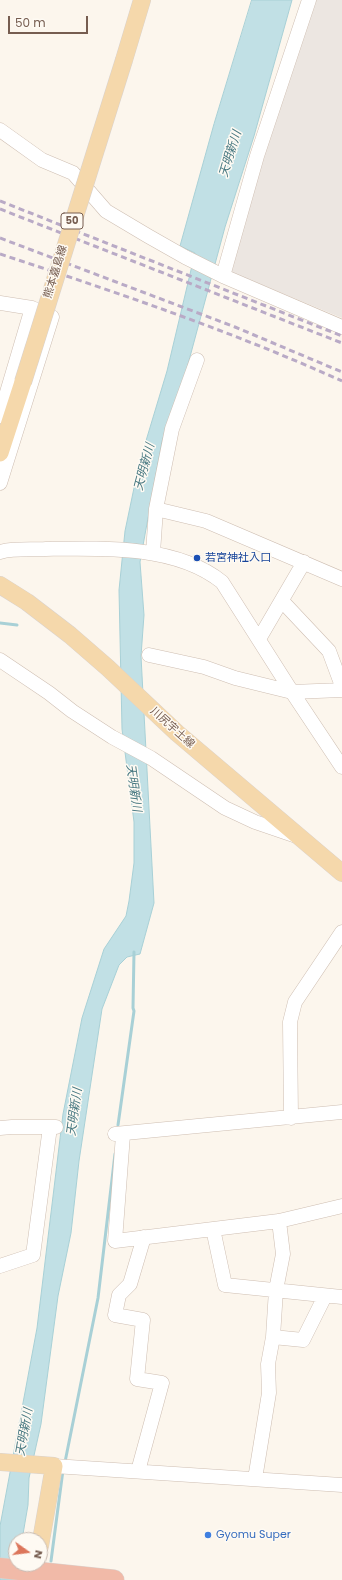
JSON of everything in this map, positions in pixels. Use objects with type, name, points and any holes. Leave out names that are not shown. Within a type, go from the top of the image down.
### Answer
[{"type":"highway","points":[[32,1572],[114,1580]]},
{"type":"main road","name":"熊本嘉島線","points":[[0,453],[142,0]]},
{"type":"main road","name":"川尻宇土線","points":[[0,584],[27,602],[70,635],[108,668],[177,733],[342,873]]},
{"type":"main road","points":[[5,1462],[54,1466],[42,1532]]},
{"type":"street","points":[[222,275],[259,149],[309,0]]},
{"type":"street","points":[[0,130],[42,160],[73,173],[106,211],[185,257],[222,275],[342,327]]},
{"type":"street","points":[[0,303],[32,308],[52,317],[0,483]]},
{"type":"street","points":[[0,416],[32,308]]},
{"type":"street","points":[[154,553],[156,509],[172,429],[197,360]]},
{"type":"street","points":[[156,509],[206,521],[342,579]]},
{"type":"street","points":[[0,552],[98,548],[154,553],[192,564],[210,572],[222,582],[342,767]]},
{"type":"street","points":[[259,639],[304,562]]},
{"type":"street","points":[[282,601],[329,651],[342,686]]},
{"type":"street","points":[[149,655],[204,667],[235,678],[292,692],[342,690]]},
{"type":"street","points":[[0,660],[49,693],[72,711],[112,737],[151,758],[225,808],[255,822],[298,836]]},
{"type":"street","points":[[291,1118],[290,1022],[295,1002],[342,932]]},
{"type":"street","points":[[342,1112],[119,1134],[115,1241],[279,1221],[342,1206]]},
{"type":"street","points":[[0,1128],[12,1126],[53,1127],[33,1255],[0,1266]]},
{"type":"street","points":[[255,1479],[269,1393],[268,1364],[273,1337],[276,1290],[283,1254],[279,1221]]},
{"type":"street","points":[[213,1229],[225,1285],[342,1297]]},
{"type":"street","points":[[138,1471],[162,1383],[137,1379],[144,1320],[115,1315],[119,1295],[130,1284],[144,1237]]},
{"type":"street","points":[[273,1337],[303,1340],[325,1296]]},
{"type":"street","points":[[54,1466],[342,1485]]},
{"type":"shaded area","points":[[314,0],[342,0],[342,318],[226,270]]},
{"type":"water","name":"天明新川","points":[[252,0],[292,0],[254,136],[225,227],[184,379],[162,441],[140,562],[144,615],[141,656],[154,903],[140,954],[127,957],[119,965],[102,1009],[79,1161],[71,1233],[58,1296],[41,1424],[29,1478],[28,1505],[23,1532],[8,1532],[8,1572],[16,1572],[15,1580],[0,1580],[0,1526],[37,1328],[63,1114],[82,1018],[104,949],[126,916],[129,901],[134,863],[134,822],[122,729],[119,590],[125,531],[139,464],[167,371],[195,253],[180,246],[214,124]]},
{"type":"waterway","points":[[0,623],[17,625]]},
{"type":"waterway","points":[[118,1125],[134,1011],[134,952]]},
{"type":"waterway","points":[[65,1462],[98,1298],[115,1154]]},
{"type":"waterway","points":[[51,1561],[63,1470]]},
{"type":"railway","points":[[0,201],[342,336]]},
{"type":"railway","points":[[0,209],[342,343]]},
{"type":"railway","points":[[0,238],[235,327],[342,372]]},
{"type":"railway","points":[[0,254],[173,313],[258,345],[342,381]]},
{"type":"place","name":"若宮神社入口","points":[[197,558]]},
{"type":"place","name":"Gyomu Super","points":[[208,1535]]}]
